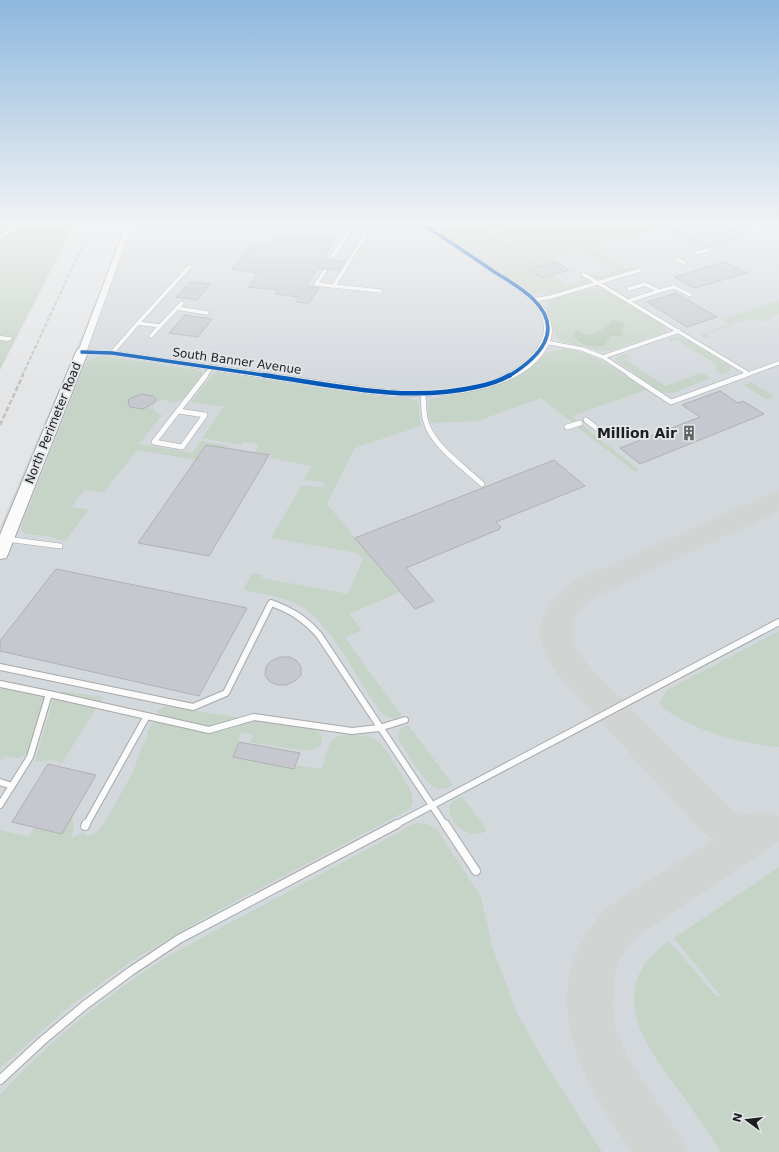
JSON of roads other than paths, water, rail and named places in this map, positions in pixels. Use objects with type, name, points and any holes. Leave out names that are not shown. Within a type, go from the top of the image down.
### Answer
[{"type":"street","name":"North Perimeter Road","points":[[0,554],[82,352],[109,279]]},
{"type":"street","points":[[503,279],[534,300],[542,309],[547,321],[548,330],[545,342]]},
{"type":"street","name":"South Banner Avenue","points":[[82,352],[112,353],[388,393],[423,394],[466,390],[509,376],[533,360],[545,342]]},
{"type":"lane","points":[[112,353],[179,279]]},
{"type":"lane","points":[[320,279],[316,284],[380,291]]},
{"type":"lane","points":[[334,286],[338,279]]},
{"type":"lane","points":[[592,279],[749,374]]},
{"type":"lane","points":[[534,300],[551,297],[609,279]]},
{"type":"lane","points":[[629,289],[645,284],[659,291]]},
{"type":"lane","points":[[628,301],[674,287],[690,295]]},
{"type":"lane","points":[[151,336],[182,303]]},
{"type":"lane","points":[[177,308],[207,313]]},
{"type":"lane","points":[[138,324],[160,326]]},
{"type":"lane","points":[[603,357],[679,331]]},
{"type":"lane","points":[[545,342],[582,349],[603,357],[670,402],[779,363]]},
{"type":"lane","points":[[178,411],[205,415],[182,447],[154,442],[212,367]]},
{"type":"lane","points":[[423,394],[426,424],[429,430],[453,458],[482,484]]},
{"type":"lane","points":[[586,420],[607,436]]},
{"type":"lane","points":[[567,427],[580,423]]},
{"type":"lane","points":[[6,539],[60,546]]},
{"type":"lane","points":[[0,667],[193,707],[226,693],[270,603],[287,608],[305,619],[319,635],[381,729],[398,751],[476,871]]},
{"type":"lane","points":[[0,1080],[29,1051],[60,1024],[124,974],[179,939],[779,622]]},
{"type":"lane","points":[[0,684],[209,730],[220,728],[244,718],[254,717],[352,731],[381,729],[390,727],[405,720]]},
{"type":"lane","points":[[0,805],[30,757],[49,694]]},
{"type":"lane","points":[[85,826],[147,716]]},
{"type":"lane","points":[[0,782],[12,786]]},
{"type":"railway","points":[[22,376],[67,279]]},
{"type":"railway","points":[[0,425],[23,375]]},
{"type":"place","name":"Million Air","points":[[689,433]]}]
